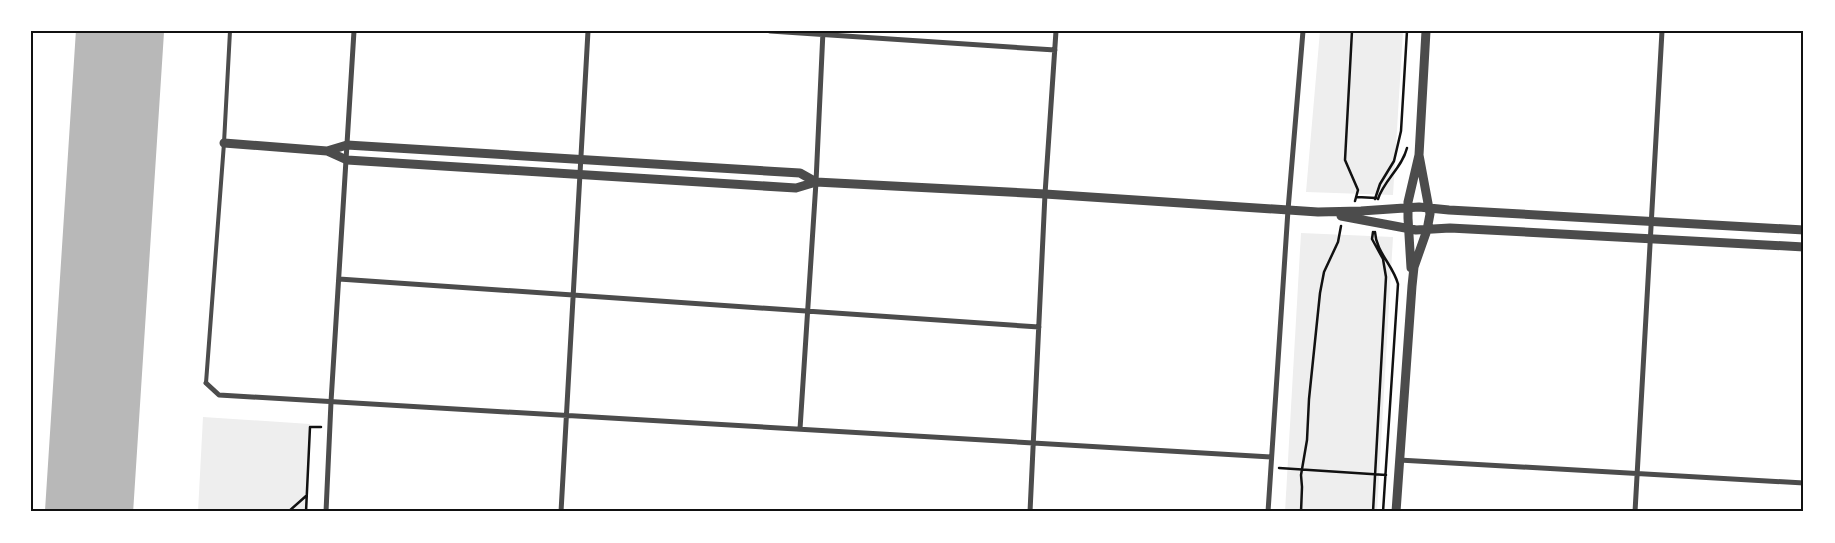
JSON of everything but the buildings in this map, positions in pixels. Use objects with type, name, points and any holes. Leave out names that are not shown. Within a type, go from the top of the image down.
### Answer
[{"type":"street","points":[[326,512],[354,31]]},
{"type":"street","points":[[561,512],[588,31]]},
{"type":"street","points":[[770,31],[823,33],[1055,50]]},
{"type":"street","points":[[1030,512],[1045,194],[1056,31]]},
{"type":"street","points":[[1268,512],[1288,210],[1303,31]]},
{"type":"street","points":[[1412,286],[1408,208],[1419,155],[1426,31]]},
{"type":"street","points":[[1635,512],[1662,31]]},
{"type":"street","points":[[800,429],[816,182],[823,33]]},
{"type":"street","points":[[224,143],[328,151],[348,145],[800,173],[816,182]]},
{"type":"street","points":[[328,151],[346,160],[796,188],[816,182],[1045,194],[1347,214],[1375,210],[1429,208],[1804,230]]},
{"type":"street","points":[[1396,512],[1414,267],[1427,230],[1430,214],[1419,155]]},
{"type":"street","points":[[1347,214],[1374,222],[1427,230],[1450,228],[1804,248]]},
{"type":"street","points":[[339,279],[1039,327]]},
{"type":"street","points":[[206,383],[219,395],[1271,457]]},
{"type":"street","points":[[1399,460],[1804,483]]},
{"type":"lane","points":[[206,383],[224,143],[230,31]]},
{"type":"path","points":[[1300,512],[1302,470],[1307,440],[1309,399],[1320,293],[1324,272],[1338,242],[1347,214],[1357,197],[1358,190],[1345,160],[1352,31]]},
{"type":"path","points":[[1375,210],[1375,201],[1380,184],[1390,168],[1399,145],[1407,31]]},
{"type":"path","points":[[1375,210],[1380,192],[1400,164],[1408,144]]},
{"type":"path","points":[[1373,512],[1386,277],[1383,259],[1372,239],[1374,222]]},
{"type":"path","points":[[1374,222],[1375,241],[1395,274],[1398,284],[1383,512]]},
{"type":"path","points":[[306,512],[310,427],[330,428]]},
{"type":"path","points":[[1270,468],[1398,476]]},
{"type":"path","points":[[288,512],[307,494]]},
{"type":"shaded area","points":[[1320,31],[1403,31],[1393,195],[1306,192]]},
{"type":"shaded area","points":[[1301,233],[1393,237],[1377,512],[1285,512]]},
{"type":"shaded area","points":[[203,417],[310,424],[307,512],[198,512]]},
{"type":"runway","points":[[89,512],[120,31]]}]
